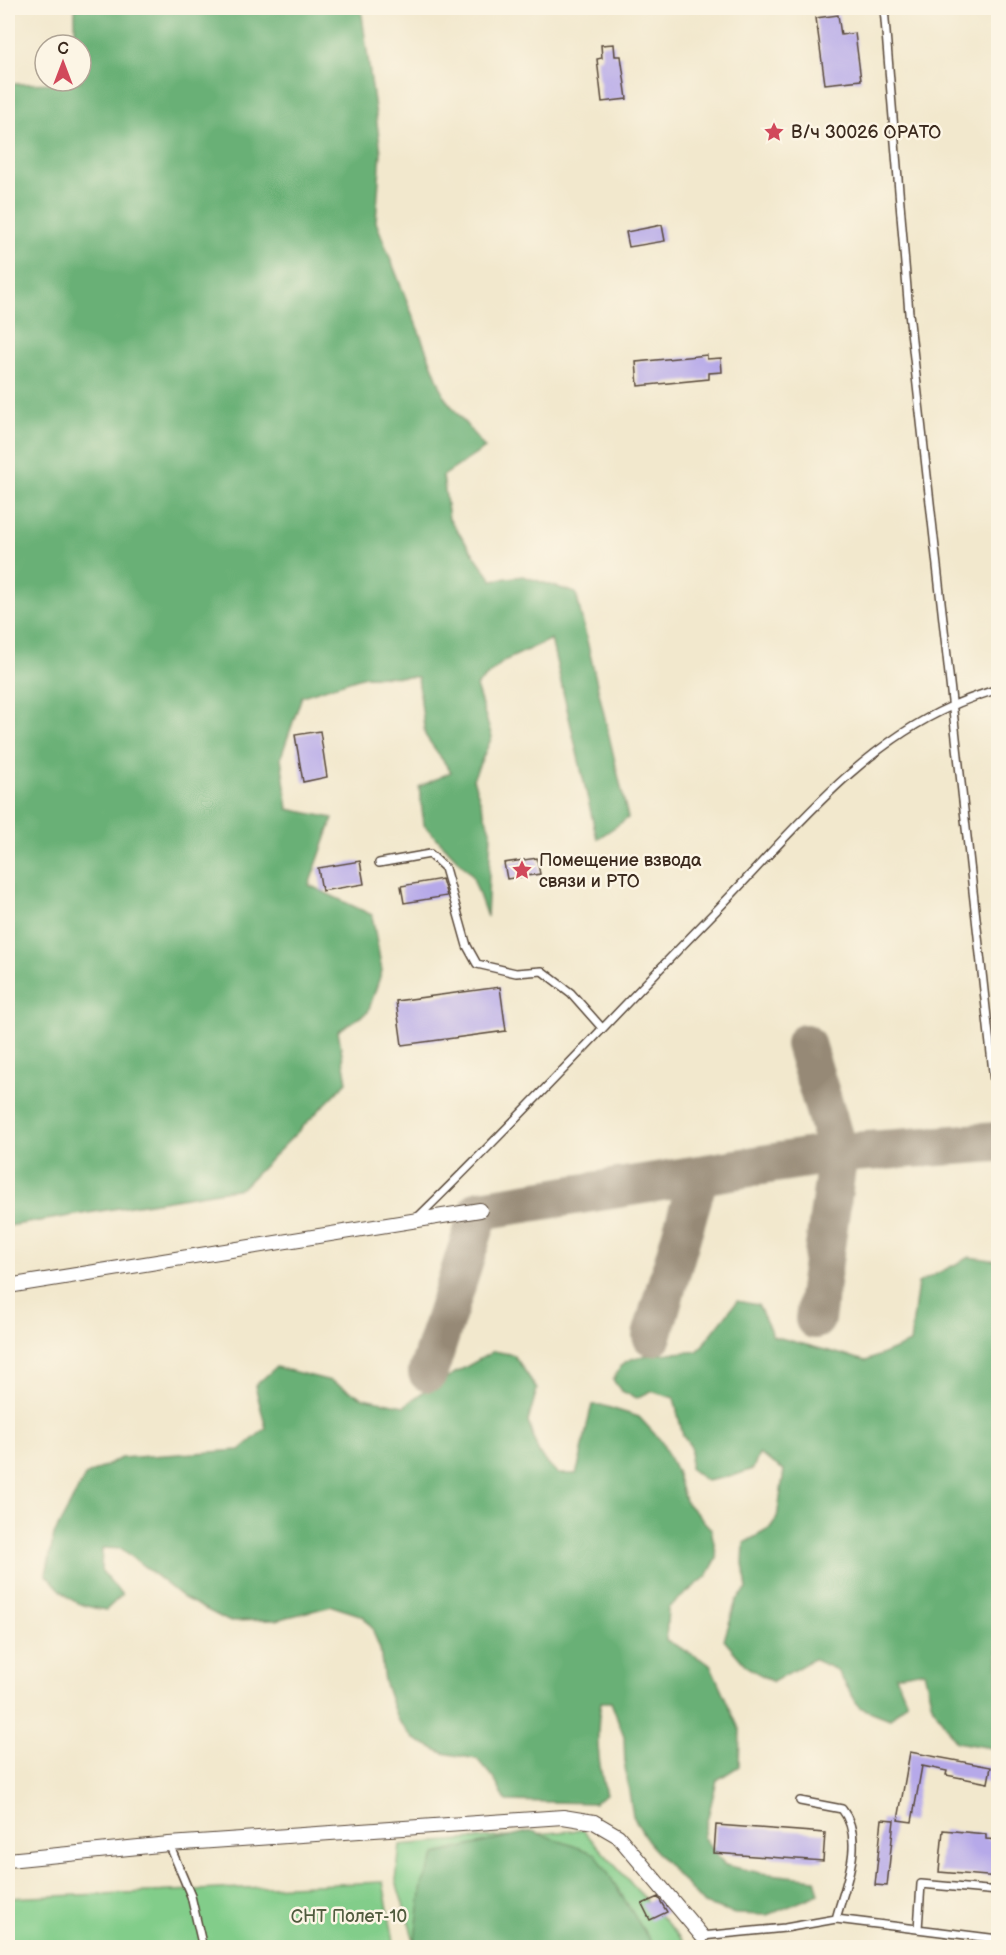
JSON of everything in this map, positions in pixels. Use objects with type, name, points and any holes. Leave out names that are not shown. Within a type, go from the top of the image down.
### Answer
[{"type":"street","points":[[8,1286],[480,1210]]},
{"type":"street","points":[[8,1860],[169,1844],[563,1817],[594,1822],[618,1836],[703,1942]]},
{"type":"lane","points":[[884,8],[909,313],[951,706],[999,1117]]},
{"type":"lane","points":[[414,1221],[517,1121],[602,1028],[823,801],[872,756],[951,706],[999,688]]},
{"type":"lane","points":[[379,863],[430,854],[445,868],[467,946],[477,964],[516,973],[542,971],[571,993],[602,1028]]},
{"type":"lane","points":[[800,1801],[842,1809],[852,1822],[854,1851],[836,1919]]},
{"type":"lane","points":[[169,1844],[190,1896],[203,1947]]},
{"type":"lane","points":[[918,1929],[921,1884],[999,1891]]},
{"type":"lane","points":[[703,1942],[836,1919],[999,1939]]},
{"type":"green space","points":[[75,8],[361,8],[381,152],[376,222],[445,398],[485,448],[443,476],[449,519],[492,580],[523,576],[576,593],[628,818],[597,839],[551,639],[504,661],[476,686],[492,737],[473,779],[491,833],[487,917],[472,875],[424,825],[419,787],[451,772],[425,735],[418,677],[365,676],[302,696],[281,757],[288,809],[333,818],[309,885],[372,915],[382,971],[368,1012],[338,1031],[347,1082],[242,1188],[8,1226],[8,84],[33,84],[33,93],[93,93],[93,33],[75,33]]},
{"type":"green space","points":[[970,1257],[998,1261],[998,1749],[956,1742],[932,1705],[924,1671],[896,1676],[907,1702],[890,1719],[859,1707],[837,1670],[813,1659],[773,1682],[747,1667],[724,1640],[736,1601],[747,1589],[743,1563],[744,1543],[769,1529],[777,1518],[784,1470],[759,1454],[753,1469],[733,1476],[706,1481],[690,1469],[691,1447],[683,1436],[674,1398],[651,1391],[637,1398],[621,1391],[613,1380],[622,1366],[637,1357],[698,1351],[737,1301],[758,1305],[773,1336],[866,1361],[910,1343],[918,1283]]},
{"type":"green space","points":[[494,1351],[514,1355],[537,1389],[528,1422],[539,1454],[558,1474],[576,1474],[592,1405],[601,1405],[639,1417],[661,1441],[676,1471],[685,1501],[711,1529],[717,1558],[707,1576],[668,1608],[666,1640],[710,1664],[740,1731],[739,1766],[717,1780],[703,1837],[725,1865],[761,1873],[815,1879],[819,1894],[768,1915],[735,1914],[704,1904],[650,1845],[633,1816],[625,1767],[624,1736],[611,1702],[601,1702],[598,1726],[599,1760],[606,1795],[594,1803],[506,1801],[494,1779],[477,1759],[443,1753],[414,1739],[397,1719],[384,1681],[380,1649],[372,1628],[363,1616],[332,1606],[276,1620],[228,1621],[184,1598],[122,1549],[102,1548],[101,1570],[122,1595],[106,1610],[85,1606],[72,1600],[46,1574],[54,1535],[85,1476],[121,1458],[240,1450],[266,1428],[255,1386],[276,1367],[331,1381],[363,1398],[404,1406],[427,1389]]},
{"type":"green space","points":[[583,1830],[683,1941],[685,1947],[416,1947],[396,1881],[400,1845]]},
{"type":"green space","points":[[532,1831],[596,1854],[654,1947],[414,1947],[422,1885],[436,1854]]},
{"type":"green space","name":"СНТ Полет-10","points":[[383,1882],[395,1947],[8,1947],[8,1898]]},
{"type":"building","points":[[838,15],[841,35],[855,33],[861,80],[825,84],[816,18]]},
{"type":"building","points":[[614,44],[615,56],[621,56],[627,99],[602,102],[597,59],[602,58],[601,45]]},
{"type":"building","points":[[662,225],[665,241],[629,247],[626,232]]},
{"type":"building","points":[[707,355],[707,359],[721,358],[722,372],[709,373],[709,379],[638,386],[636,362]]},
{"type":"building","points":[[320,731],[327,777],[303,782],[295,735]]},
{"type":"building","points":[[537,858],[540,874],[507,879],[504,863]]},
{"type":"building","points":[[360,861],[364,884],[322,891],[318,868]]},
{"type":"building","points":[[442,879],[447,896],[404,903],[401,886]]},
{"type":"building","points":[[500,987],[506,1031],[402,1045],[396,1001]]},
{"type":"building","points":[[910,1752],[991,1767],[988,1783],[946,1775],[947,1771],[922,1766],[912,1822],[898,1820]]},
{"type":"building","points":[[882,1819],[894,1820],[887,1886],[875,1885]]},
{"type":"building","points":[[716,1825],[825,1833],[823,1861],[714,1853]]},
{"type":"building","points":[[943,1830],[986,1834],[986,1839],[999,1840],[999,1877],[939,1872]]},
{"type":"building","points":[[658,1897],[667,1912],[650,1920],[642,1904]]},
{"type":"taxiway","points":[[805,1044],[838,1153],[815,1319]]},
{"type":"taxiway","points":[[428,1372],[480,1210],[838,1153],[998,1142]]},
{"type":"taxiway","points":[[652,1336],[699,1175]]},
{"type":"place","name":"В/ч 30026 ОРАТО","points":[[774,132]]},
{"type":"place","name":"Помещение взвода связи и РТО","points":[[522,870]]}]
